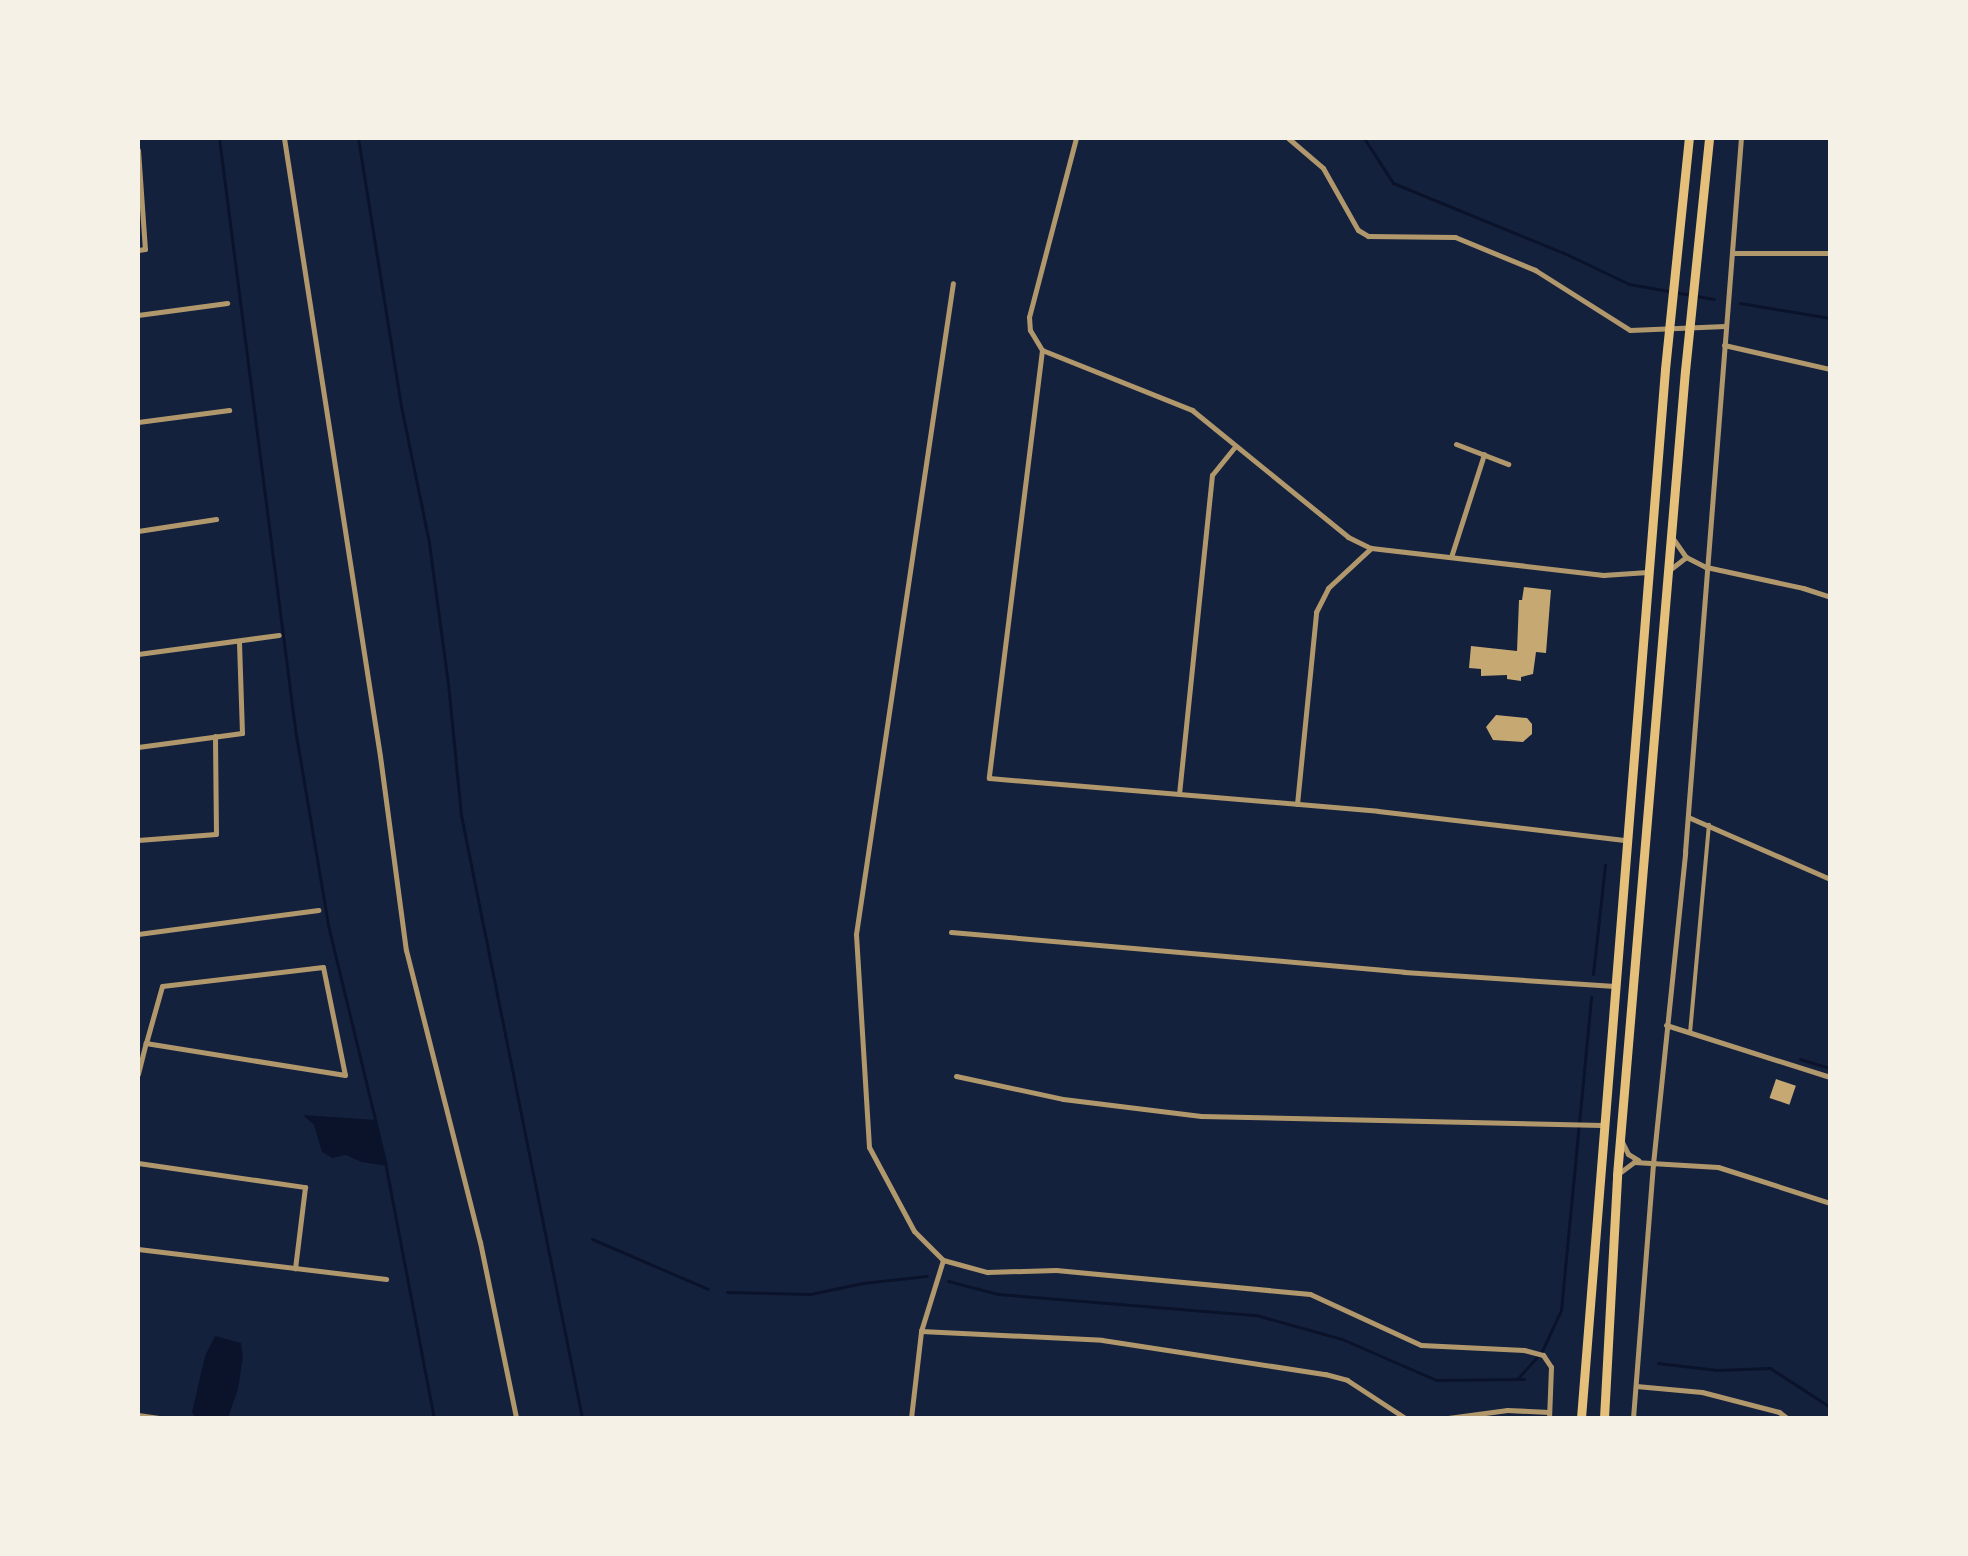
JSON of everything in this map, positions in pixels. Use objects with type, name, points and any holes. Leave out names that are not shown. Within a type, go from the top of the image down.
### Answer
[{"type":"highway","points":[[1581,1418],[1602,1125],[1665,369],[1678,218],[1689,138]]},
{"type":"highway","points":[[1604,1418],[1620,1138],[1685,371],[1709,138]]},
{"type":"street","points":[[284,138],[380,756],[406,950],[480,1242],[516,1418]]},
{"type":"street","points":[[1076,138],[1029,317],[1030,330],[1042,350],[1192,410],[1348,537],[1371,548],[1603,575],[1649,572]]},
{"type":"street","points":[[1288,138],[1323,168],[1358,230],[1368,236],[1455,237],[1535,270],[1630,330],[1725,326]]},
{"type":"street","points":[[1633,1418],[1653,1164],[1688,817],[1741,138]]},
{"type":"street","points":[[138,150],[145,249],[138,250]]},
{"type":"street","points":[[1732,253],[1830,253]]},
{"type":"street","points":[[953,283],[856,934],[869,1147],[914,1231],[943,1260],[987,1272],[1056,1270],[1310,1294],[1421,1345],[1524,1350],[1543,1355],[1551,1367],[1549,1415],[1507,1410],[1448,1418]]},
{"type":"street","points":[[138,315],[227,303]]},
{"type":"street","points":[[1724,345],[1830,369]]},
{"type":"street","points":[[1042,350],[989,778],[1297,804],[1627,840]]},
{"type":"street","points":[[138,422],[229,410]]},
{"type":"street","points":[[1456,444],[1508,464]]},
{"type":"street","points":[[1179,794],[1212,475],[1235,447]]},
{"type":"street","points":[[1451,557],[1484,454]]},
{"type":"street","points":[[138,531],[216,519]]},
{"type":"street","points":[[1672,536],[1686,557],[1706,567],[1830,597]]},
{"type":"street","points":[[1297,804],[1316,612],[1328,588],[1371,548]]},
{"type":"street","points":[[1668,578],[1673,564],[1686,557]]},
{"type":"street","points":[[138,654],[279,635]]},
{"type":"street","points":[[138,747],[242,733],[239,641]]},
{"type":"street","points":[[138,840],[216,834],[215,736]]},
{"type":"street","points":[[1688,817],[1830,879]]},
{"type":"street","points":[[1690,1033],[1709,825]]},
{"type":"street","points":[[138,934],[318,910]]},
{"type":"street","points":[[951,932],[1404,972],[1615,986]]},
{"type":"street","points":[[138,1074],[146,1043],[162,986],[323,967],[345,1075],[146,1043]]},
{"type":"street","points":[[1666,1025],[1830,1077]]},
{"type":"street","points":[[956,1076],[1063,1099],[1201,1116],[1602,1125]]},
{"type":"street","points":[[1620,1138],[1628,1154],[1643,1162],[1718,1167],[1830,1203]]},
{"type":"street","points":[[1617,1175],[1629,1164],[1643,1162]]},
{"type":"street","points":[[138,1163],[305,1187],[295,1268]]},
{"type":"street","points":[[138,1249],[386,1279]]},
{"type":"street","points":[[911,1418],[921,1331],[943,1260]]},
{"type":"street","points":[[921,1331],[1102,1340],[1325,1374],[1347,1380],[1405,1418]]},
{"type":"street","points":[[1636,1386],[1702,1392],[1779,1412],[1787,1418]]},
{"type":"street","points":[[138,1415],[159,1418]]},
{"type":"water","points":[[303,1115],[377,1120],[388,1166],[361,1162],[346,1155],[332,1158],[322,1152],[314,1125]]},
{"type":"water","points":[[215,1336],[241,1343],[243,1357],[238,1389],[228,1418],[195,1417],[192,1412],[205,1356]]},
{"type":"building","points":[[1524,587],[1551,590],[1546,653],[1536,652],[1533,674],[1521,677],[1521,681],[1507,679],[1507,675],[1481,676],[1481,669],[1469,668],[1471,646],[1517,651],[1519,600],[1522,600]]},
{"type":"building","points":[[1496,715],[1527,718],[1532,724],[1532,734],[1523,742],[1493,740],[1486,727]]},
{"type":"building","points":[[1776,1079],[1796,1086],[1789,1105],[1769,1098]]},
{"type":"waterway","points":[[219,138],[295,729],[328,925],[375,1120]]},
{"type":"waterway","points":[[358,138],[401,406],[429,543],[448,683],[461,815],[582,1418]]},
{"type":"waterway","points":[[1364,138],[1393,183],[1564,253],[1629,284],[1714,299]]},
{"type":"waterway","points":[[1740,303],[1830,318]]},
{"type":"waterway","points":[[1593,974],[1605,865]]},
{"type":"waterway","points":[[1542,1351],[1561,1310],[1591,996]]},
{"type":"waterway","points":[[1800,1059],[1830,1068]]},
{"type":"waterway","points":[[385,1162],[434,1418]]},
{"type":"waterway","points":[[592,1239],[708,1289]]},
{"type":"waterway","points":[[727,1292],[810,1294],[863,1283],[927,1276]]},
{"type":"waterway","points":[[948,1281],[998,1294],[1256,1315],[1342,1339],[1436,1380],[1524,1379]]},
{"type":"waterway","points":[[1518,1378],[1537,1357]]},
{"type":"waterway","points":[[1658,1363],[1717,1370],[1770,1368],[1830,1407]]}]
